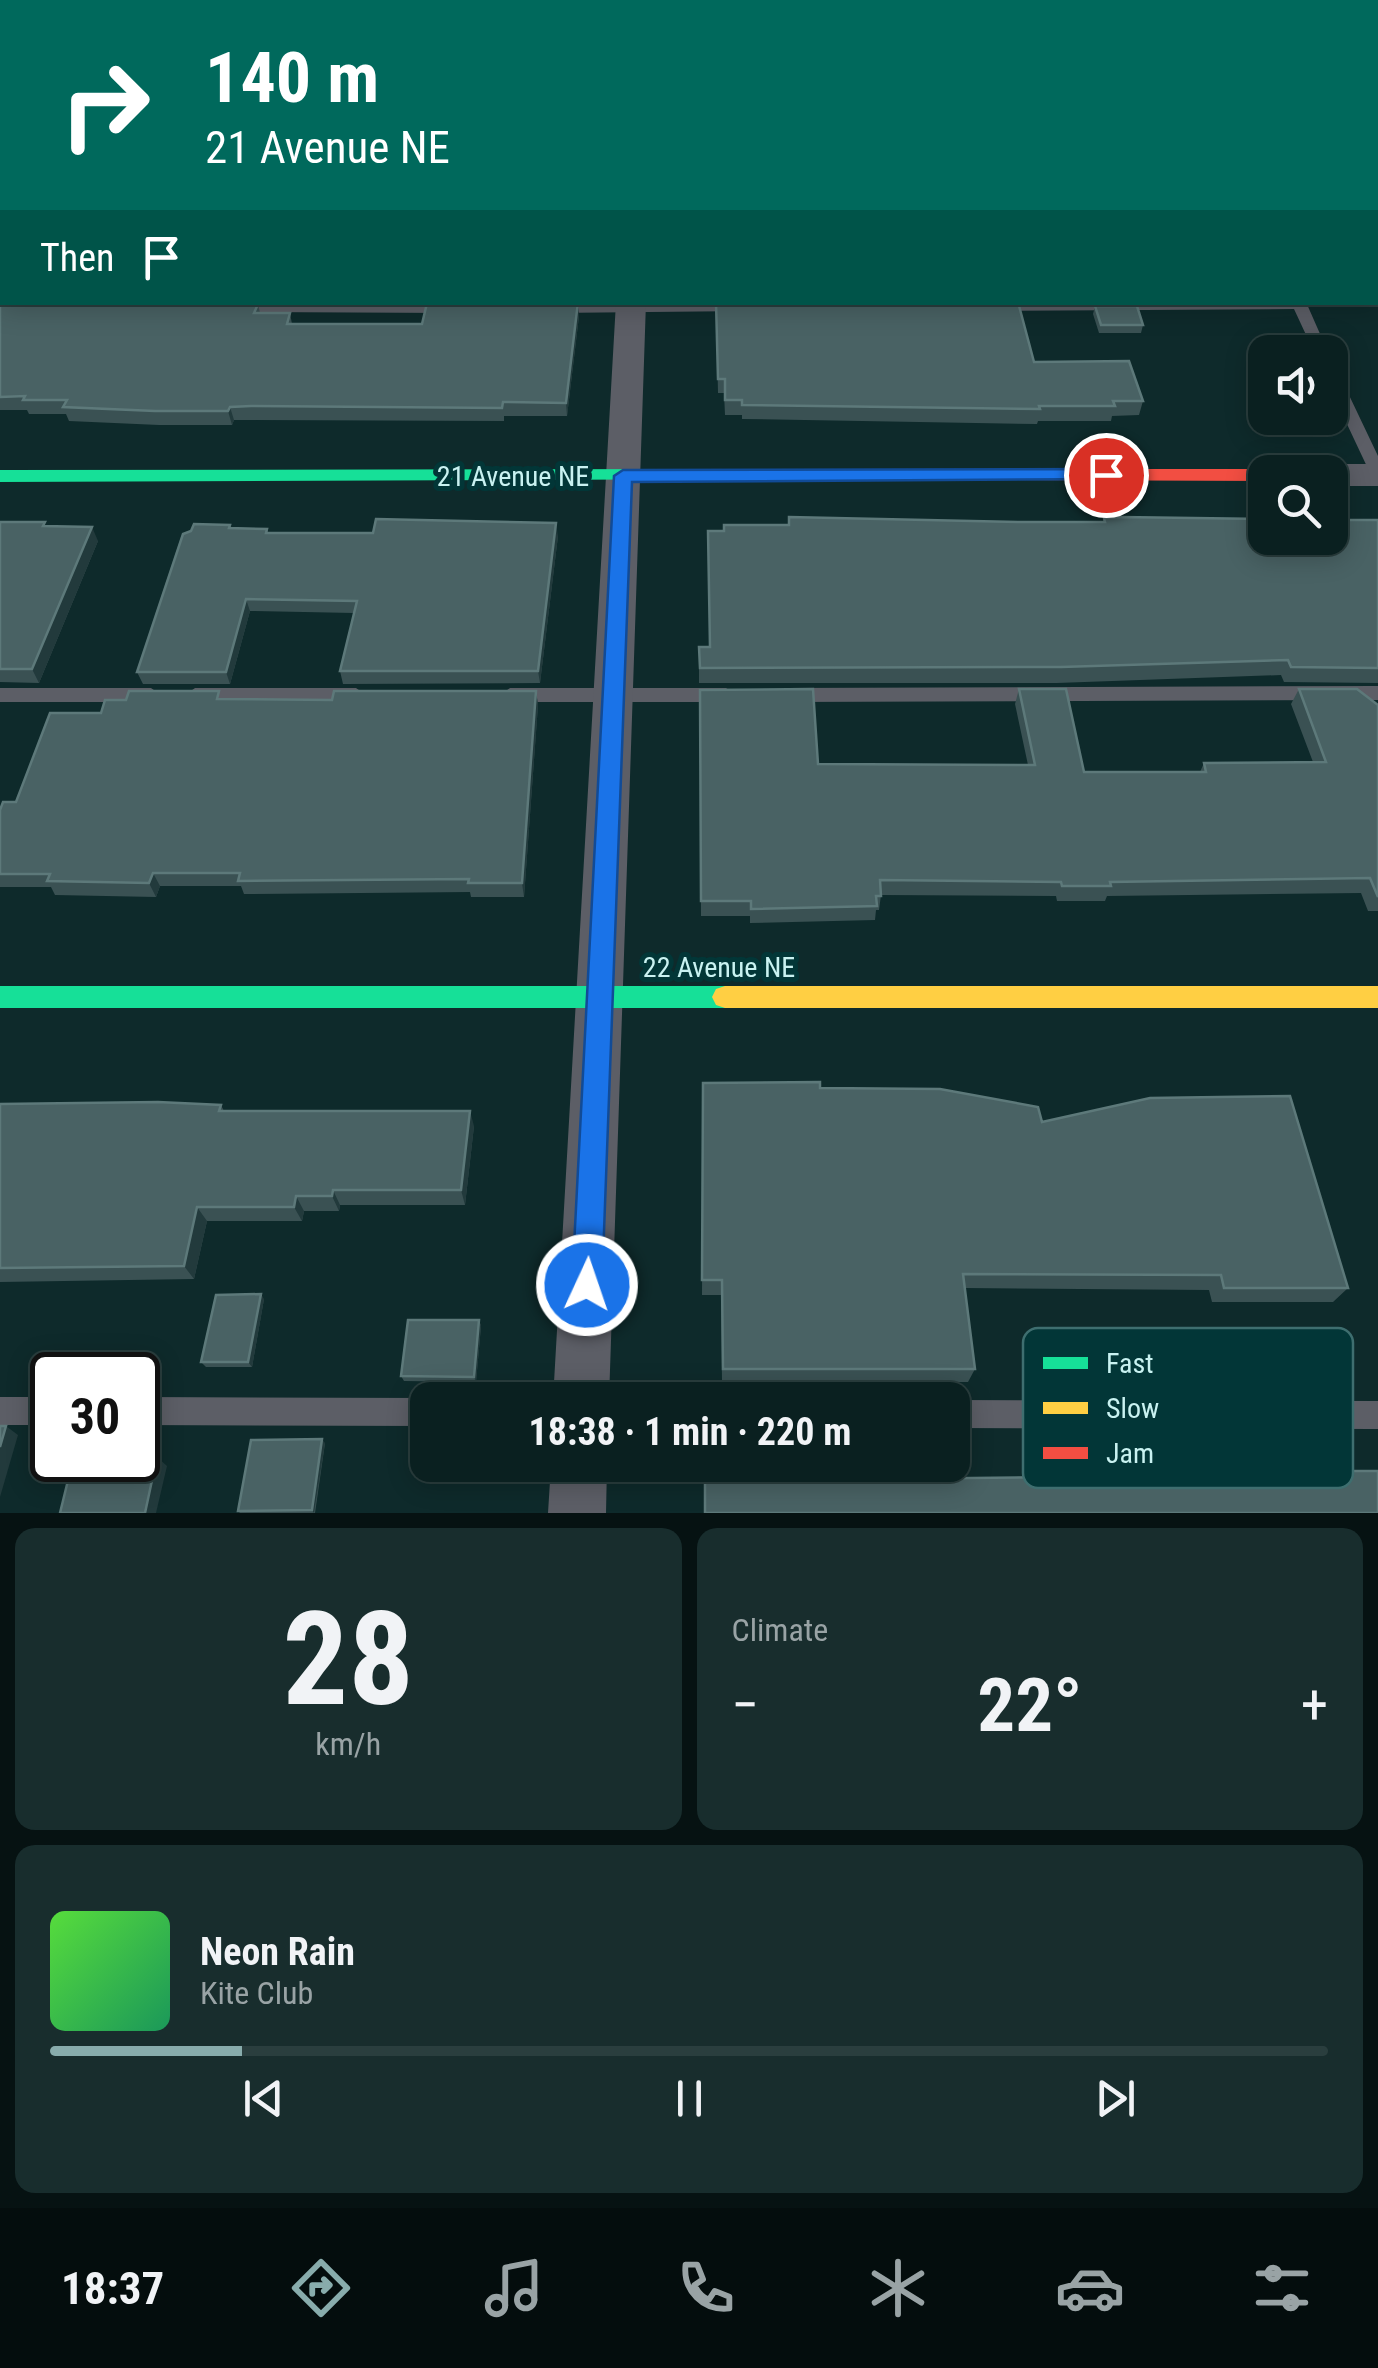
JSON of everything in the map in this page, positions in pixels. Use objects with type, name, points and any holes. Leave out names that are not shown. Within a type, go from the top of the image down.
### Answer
[{"type":"street","points":[[582,1382],[631,306]]},
{"type":"street","points":[[1348,475],[1378,474]]},
{"type":"street","name":"21 Avenue NE","points":[[0,476],[1248,475]]},
{"type":"street","name":"22 Avenue NE","points":[[0,997],[1378,996]]},
{"type":"street","points":[[577,1513],[578,1482]]},
{"type":"lane","points":[[980,307],[1193,305]]},
{"type":"lane","points":[[1299,305],[1313,335]]},
{"type":"lane","points":[[527,309],[761,308]]},
{"type":"lane","points":[[214,310],[468,309]]},
{"type":"lane","points":[[1348,410],[1378,474]]},
{"type":"lane","points":[[484,695],[1378,693]]},
{"type":"lane","points":[[0,695],[368,695]]},
{"type":"lane","points":[[0,1411],[30,1411]]},
{"type":"lane","points":[[160,1412],[410,1412]]},
{"type":"lane","points":[[970,1414],[1023,1414]]},
{"type":"lane","points":[[1353,1416],[1378,1416]]},
{"type":"building","points":[[0,305],[258,305],[254,313],[290,313],[287,324],[422,324],[427,305],[578,305],[566,403],[503,402],[502,408],[251,406],[230,407],[228,411],[155,411],[63,407],[67,400],[0,397]]},
{"type":"building","points":[[716,305],[1019,305],[1034,362],[1129,361],[1143,401],[1113,401],[1115,406],[1039,406],[1040,409],[742,405],[742,400],[725,400],[725,379],[718,379]]},
{"type":"building","points":[[1095,306],[1137,306],[1143,325],[1101,325]]},
{"type":"building","points":[[789,517],[1020,522],[1105,522],[1104,518],[1120,517],[1248,519],[1248,555],[1348,555],[1348,520],[1378,520],[1378,668],[1291,667],[1288,660],[1061,667],[700,668],[699,647],[710,647],[708,531],[724,531],[724,525],[789,525]]},
{"type":"building","points":[[376,519],[556,523],[538,671],[340,671],[357,601],[246,599],[226,672],[137,672],[183,534],[191,531],[194,524],[267,529],[266,533],[373,533]]},
{"type":"building","points":[[0,522],[92,527],[32,669],[0,669]]},
{"type":"building","points":[[813,689],[818,764],[1035,765],[1019,689],[1066,689],[1084,772],[1206,772],[1204,763],[1326,762],[1299,689],[1357,689],[1378,705],[1378,897],[1370,878],[1110,882],[1111,886],[880,880],[877,906],[751,909],[751,901],[701,901],[700,690]]},
{"type":"building","points":[[129,691],[219,691],[217,699],[332,700],[334,691],[536,691],[522,883],[468,883],[469,879],[238,881],[240,873],[153,873],[149,883],[47,881],[50,874],[0,874],[0,810],[3,802],[16,802],[50,713],[101,713],[105,700],[126,700]]},
{"type":"building","points":[[820,1082],[820,1088],[940,1089],[1038,1107],[1042,1122],[1150,1098],[1290,1096],[1348,1288],[1224,1288],[1221,1275],[963,1274],[975,1369],[723,1369],[722,1280],[702,1280],[703,1083]]},
{"type":"building","points":[[0,1104],[221,1105],[219,1111],[470,1111],[461,1190],[333,1190],[332,1196],[296,1196],[294,1207],[197,1207],[184,1266],[0,1268]]},
{"type":"building","points":[[261,1294],[248,1362],[201,1362],[216,1295]]},
{"type":"building","points":[[408,1320],[479,1320],[474,1377],[401,1376]]},
{"type":"building","points":[[0,1426],[6,1426],[0,1447]]},
{"type":"building","points":[[322,1439],[312,1510],[238,1511],[251,1440]]},
{"type":"building","points":[[1353,1471],[1378,1471],[1378,1513],[705,1513],[705,1482],[970,1482],[970,1478],[1023,1477],[1023,1488],[1353,1488]]},
{"type":"building","points":[[68,1482],[152,1482],[145,1513],[60,1513]]},
{"type":"traffic: fast","points":[[0,476],[770,475]]},
{"type":"traffic: fast","points":[[0,997],[725,997]]},
{"type":"traffic: slow","points":[[725,997],[1378,997]]},
{"type":"traffic: jam","points":[[770,475],[1248,475]]},
{"type":"route","points":[[587,1285],[623,476],[1106,475]]}]
